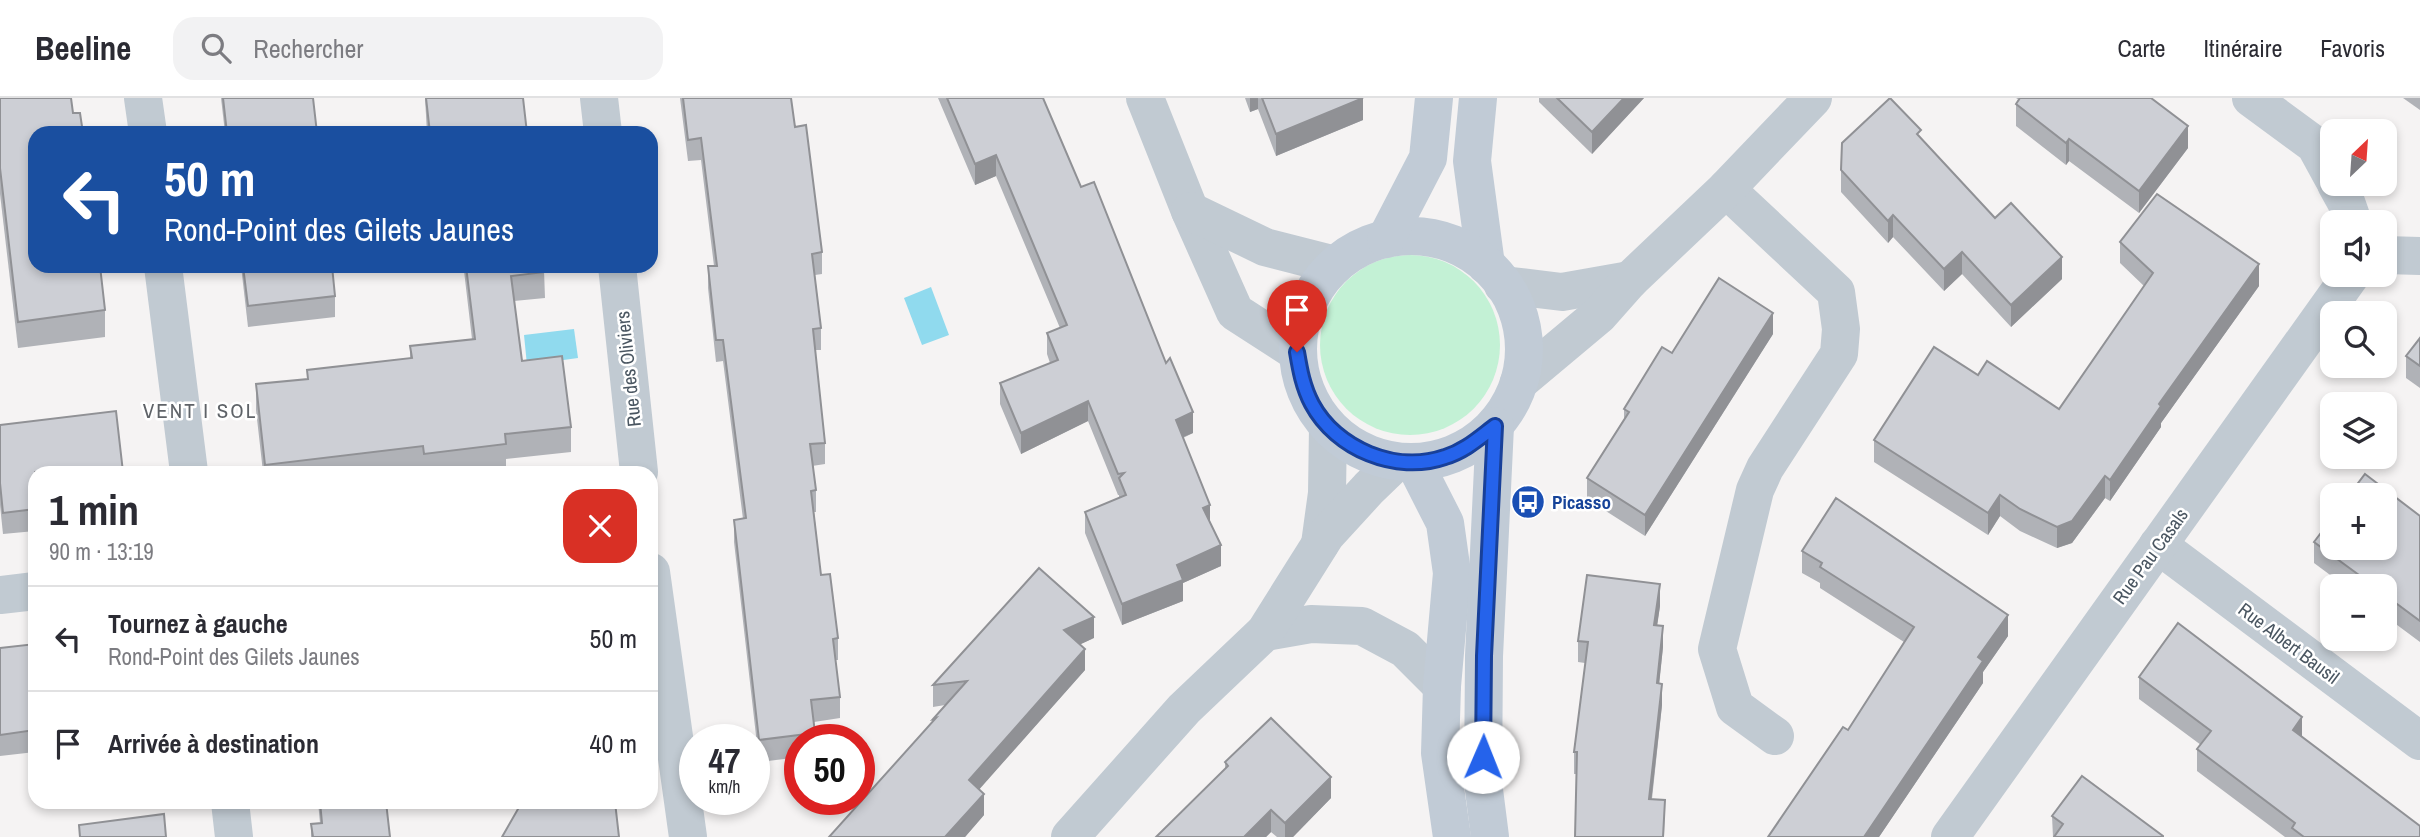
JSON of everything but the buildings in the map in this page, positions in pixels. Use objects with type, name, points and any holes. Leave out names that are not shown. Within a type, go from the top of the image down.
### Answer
[{"type":"main road","points":[[1386,239],[1428,158],[1434,98]]},
{"type":"main road","points":[[1478,98],[1472,161],[1494,275]]},
{"type":"main road","points":[[1412,236],[1439,240],[1464,250],[1494,275],[1519,315],[1524,349],[1520,382],[1510,405],[1495,426],[1472,445],[1444,458],[1405,462],[1359,450],[1328,427],[1312,404],[1301,379],[1297,352],[1301,320],[1314,290],[1335,265],[1359,248],[1386,239],[1412,236]]},
{"type":"main road","points":[[1490,837],[1483,782],[1484,684],[1495,426]]},
{"type":"main road","points":[[1405,462],[1446,523],[1452,573],[1442,686],[1440,753],[1452,837]]},
{"type":"street","points":[[144,98],[147,126]]},
{"type":"street","points":[[599,98],[602,126]]},
{"type":"street","points":[[1145,98],[1190,211],[1235,312],[1297,352]]},
{"type":"street","points":[[1520,382],[1599,315],[1630,280],[1726,190],[1813,98]]},
{"type":"street","points":[[2252,98],[2315,145],[2320,154]]},
{"type":"street","points":[[1726,190],[1836,292],[1841,329],[1839,354],[1765,468],[1755,490],[1717,649],[1735,707],[1775,736]]},
{"type":"street","points":[[1190,211],[1265,247],[1335,265]]},
{"type":"street","points":[[2397,256],[2420,256]]},
{"type":"street","points":[[164,273],[188,466]]},
{"type":"street","name":"Rue des Oliviers","points":[[618,273],[638,466]]},
{"type":"street","points":[[1494,275],[1562,292],[1630,280]]},
{"type":"street","name":"Rue Pau Casals","points":[[1950,837],[2342,287]]},
{"type":"street","points":[[1320,546],[1327,493],[1328,427]]},
{"type":"street","points":[[1070,837],[1184,709],[1265,632],[1326,535],[1360,497],[1405,462]]},
{"type":"street","name":"Rue Albert Bausil","points":[[2158,545],[2420,741]]},
{"type":"street","points":[[0,595],[28,592]]},
{"type":"street","points":[[658,622],[688,837]]},
{"type":"street","points":[[1265,632],[1311,624],[1362,626],[1405,649],[1442,686]]},
{"type":"street","points":[[231,809],[234,837]]},
{"type":"green space","points":[[1410,255],[1444,262],[1460,270],[1473,282],[1485,295],[1493,311],[1500,345],[1493,379],[1485,395],[1473,408],[1460,420],[1444,428],[1410,435],[1376,428],[1360,420],[1347,408],[1335,395],[1327,379],[1320,345],[1327,311],[1335,295],[1347,282],[1360,270],[1376,262]]},
{"type":"water","points":[[931,287],[949,335],[922,345],[904,298]]},
{"type":"water","points":[[574,329],[578,358],[527,365],[524,335]]},
{"type":"place","name":"Picasso","points":[[1528,502]]},
{"type":"district","name":"VENT I SOL","points":[[200,410]]},
{"type":"route","points":[[1297,352],[1301,379],[1312,404],[1328,427],[1359,450],[1396,462],[1414,463],[1444,458],[1472,445],[1495,426],[1484,656],[1483,757]]}]
